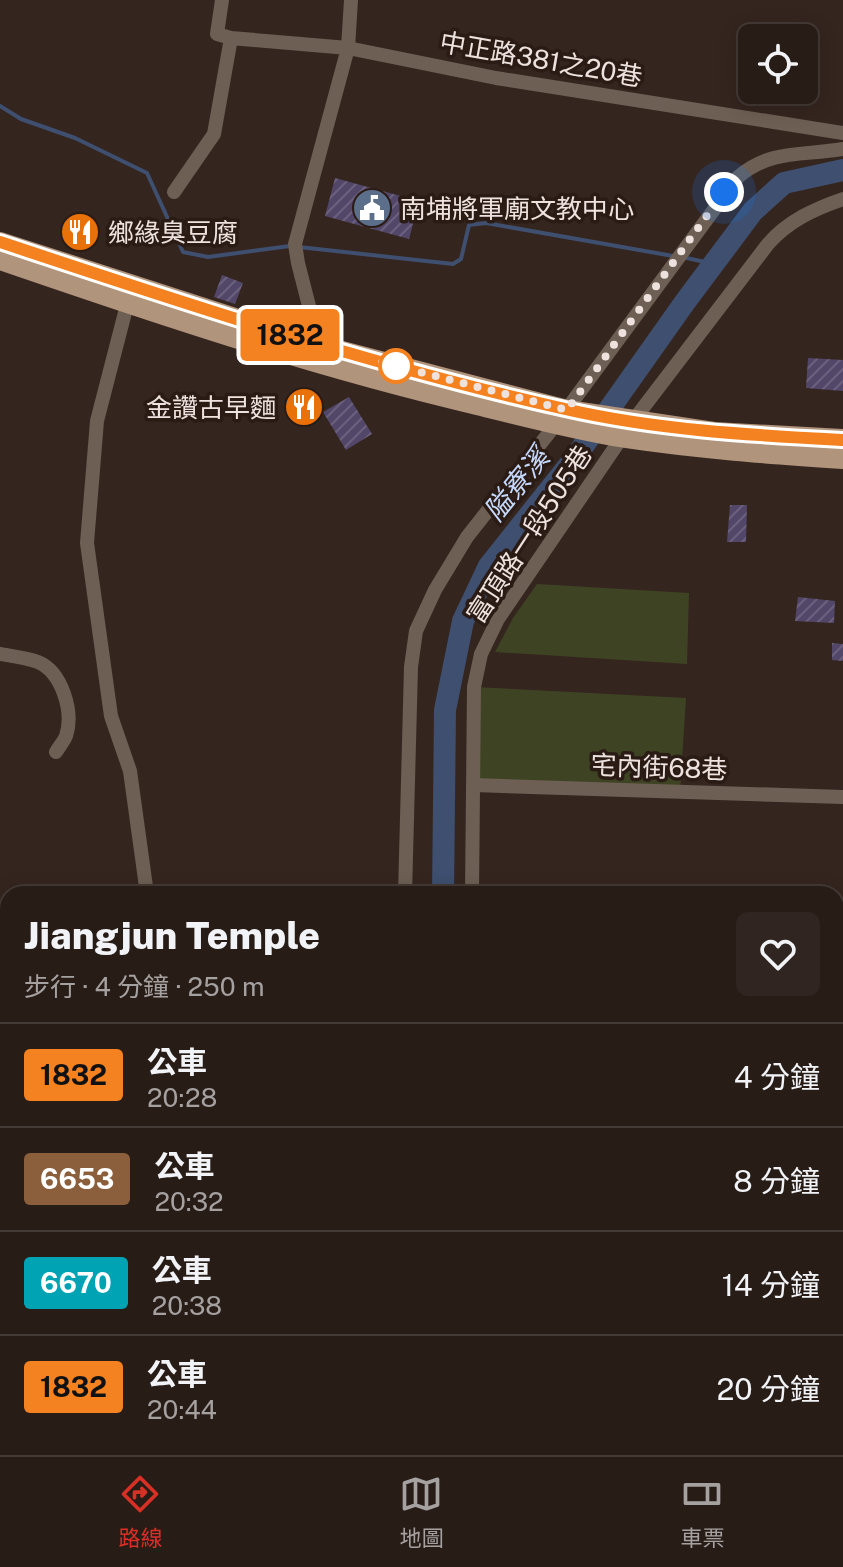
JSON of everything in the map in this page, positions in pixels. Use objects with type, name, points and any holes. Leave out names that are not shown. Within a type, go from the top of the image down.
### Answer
[{"type":"main road","points":[[0,242],[129,295]]},
{"type":"main road","points":[[0,260],[129,295],[316,353],[562,417],[712,450],[843,459]]},
{"type":"main road","points":[[628,430],[843,439]]},
{"type":"street","points":[[174,192],[214,134],[231,38],[217,34],[222,0]]},
{"type":"street","points":[[316,353],[295,244],[348,48],[351,0]]},
{"type":"street","name":"中正路381之20巷","points":[[231,38],[348,48],[496,78],[843,133]]},
{"type":"street","points":[[405,886],[411,667],[416,631],[435,590],[467,537],[562,417],[724,192],[754,163],[776,156],[843,149]]},
{"type":"street","name":"富頂路一段505巷","points":[[472,886],[474,687],[481,654],[498,619],[628,430],[781,229],[812,211],[843,199]]},
{"type":"street","points":[[129,295],[97,421],[87,543],[111,716],[130,771],[146,886]]},
{"type":"street","points":[[0,654],[39,662],[53,671],[69,717],[66,736],[56,752]]},
{"type":"street","name":"宅內街68巷","points":[[473,785],[843,797]]},
{"type":"green space","points":[[537,584],[689,593],[687,664],[495,652],[513,618]]},
{"type":"green space","points":[[474,687],[686,698],[680,792],[477,785]]},
{"type":"building","name":"南埔將軍廟文教中心","points":[[335,178],[419,201],[409,239],[325,216]]},
{"type":"building","points":[[222,275],[243,283],[235,304],[214,297]]},
{"type":"building","points":[[808,358],[843,360],[843,391],[806,388]]},
{"type":"building","points":[[349,397],[372,434],[346,450],[323,412]]},
{"type":"building","points":[[730,505],[747,505],[746,542],[727,542]]},
{"type":"building","points":[[798,597],[835,601],[834,623],[795,621]]},
{"type":"building","points":[[832,643],[843,644],[843,661],[832,660]]},
{"type":"waterway","points":[[0,106],[21,119],[75,138],[147,173],[183,252],[208,257],[290,246]]},
{"type":"waterway","name":"隘寮溪","points":[[443,886],[445,710],[463,621],[489,566],[574,459],[753,211],[784,183],[843,170]]},
{"type":"waterway","points":[[299,247],[453,264],[461,259],[469,225],[486,223],[673,256]]},
{"type":"waterway","points":[[682,257],[714,264]]},
{"type":"bus line","name":"1832","points":[[0,242],[319,345],[567,410],[714,432],[843,440]]},
{"type":"place","name":"南埔將軍廟文教中心","points":[[372,208]]},
{"type":"place","name":"鄉緣臭豆腐","points":[[80,232]]},
{"type":"place","name":"金讚古早麵","points":[[304,407]]},
{"type":"route","points":[[396,366],[381,362],[567,410],[724,192]]}]
